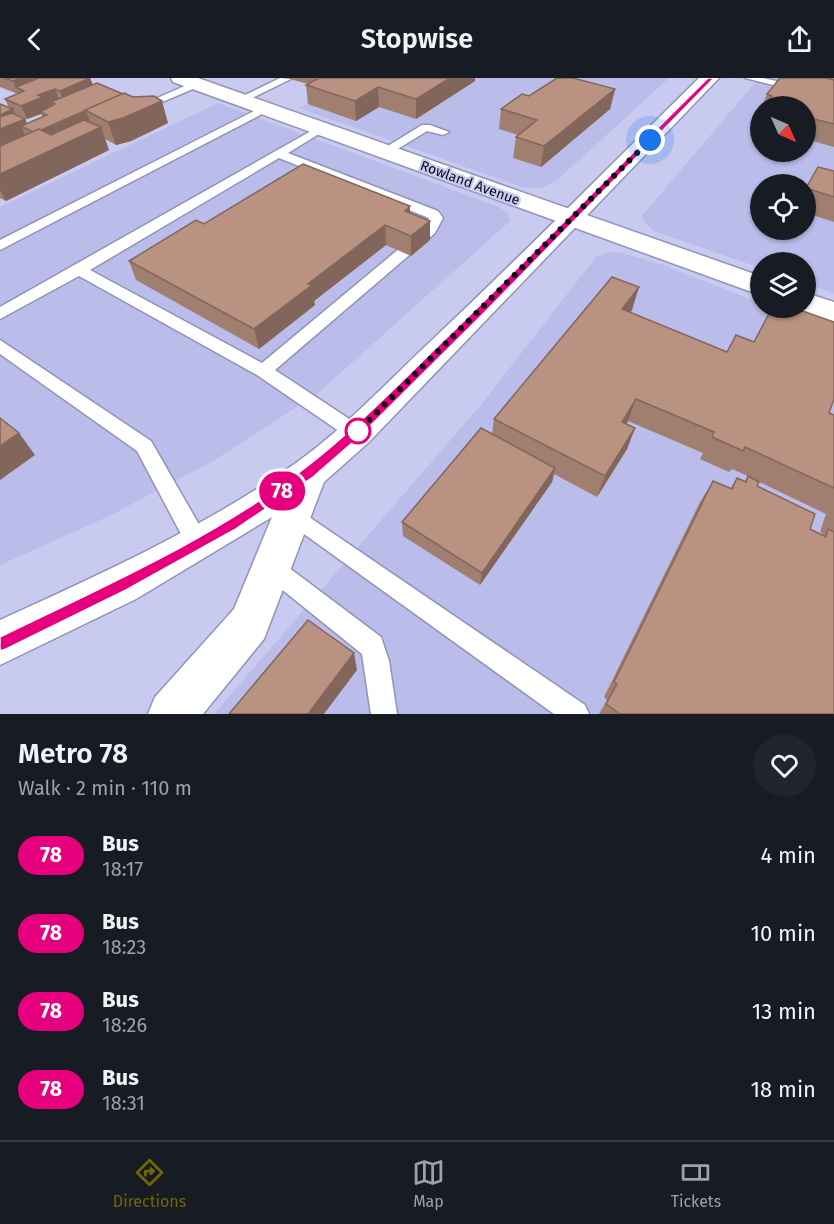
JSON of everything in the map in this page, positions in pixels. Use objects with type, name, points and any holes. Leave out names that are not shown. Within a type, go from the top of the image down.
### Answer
[{"type":"main road","points":[[0,643],[121,585],[229,525],[309,473],[356,433],[710,78]]},
{"type":"main road","name":"Rowland Avenue","points":[[188,81],[750,282]]},
{"type":"main road","points":[[816,306],[834,313]]},
{"type":"main road","points":[[172,714],[249,624],[309,473]]},
{"type":"lane","points":[[750,78],[834,97]]},
{"type":"lane","points":[[240,100],[286,79]]},
{"type":"lane","points":[[123,116],[188,81]]},
{"type":"lane","points":[[0,246],[264,109]]},
{"type":"lane","points":[[384,152],[426,127],[444,132]]},
{"type":"lane","points":[[0,314],[320,129]]},
{"type":"lane","points":[[263,370],[430,230],[436,218],[433,214],[278,153]]},
{"type":"lane","points":[[79,270],[263,370],[356,433]]},
{"type":"lane","points":[[0,346],[144,446],[197,542]]},
{"type":"lane","points":[[293,515],[576,714]]},
{"type":"lane","points":[[272,568],[372,646],[377,661],[384,714]]},
{"type":"shaded area","points":[[356,78],[669,78],[556,181],[541,188],[522,187],[299,108]]},
{"type":"shaded area","points":[[759,78],[834,78],[834,293],[816,287],[816,252],[750,252],[750,265],[654,231],[645,223],[642,216]]},
{"type":"shaded area","points":[[218,103],[499,207],[508,214],[510,221],[318,393],[213,461],[107,517],[0,565],[0,207]]},
{"type":"shaded area","points":[[608,252],[623,253],[663,265],[750,299],[750,318],[800,318],[834,331],[834,714],[214,714],[485,400],[596,257]]},
{"type":"building","points":[[4,78],[21,78],[13,81]]},
{"type":"building","points":[[39,78],[90,78],[60,91],[55,89],[38,95],[43,97],[21,106],[5,99],[24,91],[16,87]]},
{"type":"building","points":[[319,78],[450,78],[416,99],[378,87],[355,101],[306,85]]},
{"type":"building","points":[[557,78],[573,78],[615,89],[544,146],[516,137],[537,120],[501,109],[522,94],[529,96]]},
{"type":"building","points":[[780,78],[834,80],[834,124],[816,120],[816,96],[767,94]]},
{"type":"building","points":[[97,83],[123,94],[41,130],[33,132],[21,126],[47,115],[40,112],[55,104],[51,102]]},
{"type":"building","points":[[124,93],[133,97],[154,96],[162,101],[108,122],[85,110]]},
{"type":"building","points":[[0,104],[13,109],[0,115]]},
{"type":"building","points":[[12,113],[25,119],[0,129],[0,117]]},
{"type":"building","points":[[84,120],[101,127],[0,174],[0,146],[39,129],[51,135]]},
{"type":"building","points":[[303,164],[410,206],[405,211],[430,221],[411,236],[385,225],[254,329],[129,261],[196,220],[204,224]]},
{"type":"building","points":[[818,167],[834,171],[834,197],[816,191],[816,174],[814,174]]},
{"type":"building","points":[[612,277],[639,287],[622,309],[727,352],[736,335],[754,342],[767,318],[816,318],[816,316],[834,322],[834,399],[829,413],[834,415],[834,488],[745,447],[743,451],[712,437],[714,432],[636,399],[622,422],[635,428],[605,476],[494,419]]},
{"type":"building","points":[[0,418],[19,433],[0,446]]},
{"type":"building","points":[[481,428],[555,468],[482,573],[402,522]]},
{"type":"building","points":[[748,476],[759,482],[757,486],[815,514],[810,529],[826,537],[828,529],[834,532],[834,714],[620,714],[606,704],[617,684],[614,682],[713,481],[732,489],[737,478],[746,482]]},
{"type":"building","points":[[308,620],[354,653],[308,714],[229,714]]},
{"type":"bus line","name":"78","points":[[0,643],[121,585],[229,525],[309,473],[356,433],[480,311],[710,78]]},
{"type":"route","points":[[358,431],[356,433],[650,140]]}]
